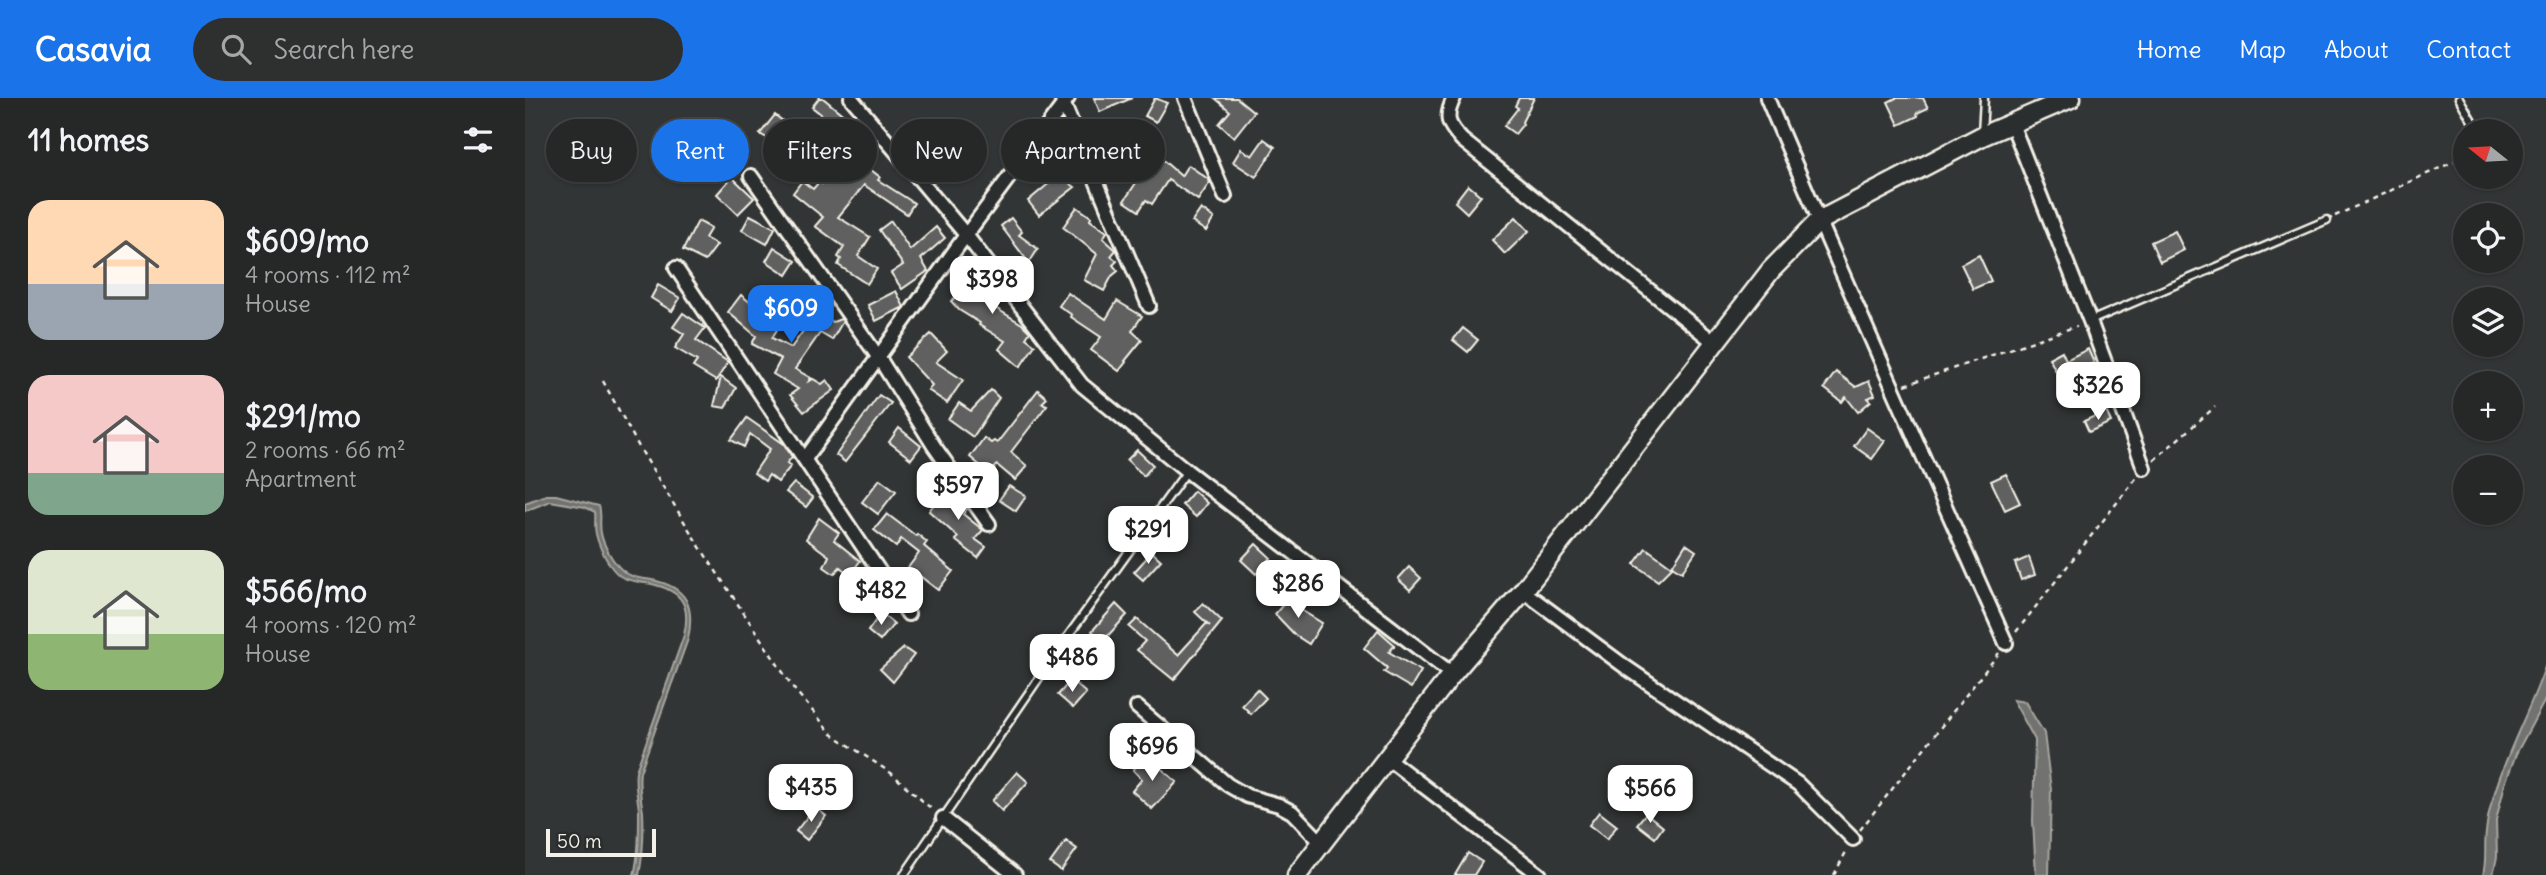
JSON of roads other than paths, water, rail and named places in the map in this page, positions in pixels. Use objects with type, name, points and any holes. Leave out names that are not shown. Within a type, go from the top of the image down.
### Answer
[{"type":"street","points":[[851,98],[966,234],[1082,385],[1187,471],[1452,674]]},
{"type":"street","points":[[1185,98],[1225,196]]},
{"type":"street","points":[[1454,98],[1448,115],[1450,127],[1462,140],[1715,343]]},
{"type":"street","points":[[1767,98],[2006,643]]},
{"type":"street","points":[[1297,875],[1452,674],[1523,591],[1771,270],[1819,221],[1982,136],[2071,98]]},
{"type":"street","points":[[805,459],[1064,100]]},
{"type":"street","points":[[1064,100],[1149,306]]},
{"type":"street","points":[[2012,124],[2090,321],[2144,468]]},
{"type":"street","points":[[751,176],[879,358],[934,446],[989,524]]},
{"type":"street","points":[[676,268],[908,614]]},
{"type":"street","points":[[1523,591],[1627,668],[1798,784],[1853,839]]},
{"type":"street","points":[[1137,707],[1228,785],[1247,796],[1279,805],[1292,812],[1322,843]]},
{"type":"street","points":[[1388,759],[1540,875]]},
{"type":"street","points":[[943,818],[1015,875]]},
{"type":"lane","points":[[1982,136],[1984,98]]},
{"type":"lane","points":[[2459,98],[2471,119]]},
{"type":"lane","points":[[2090,321],[2327,220]]},
{"type":"lane","points":[[904,875],[1063,643],[1187,471]]}]
